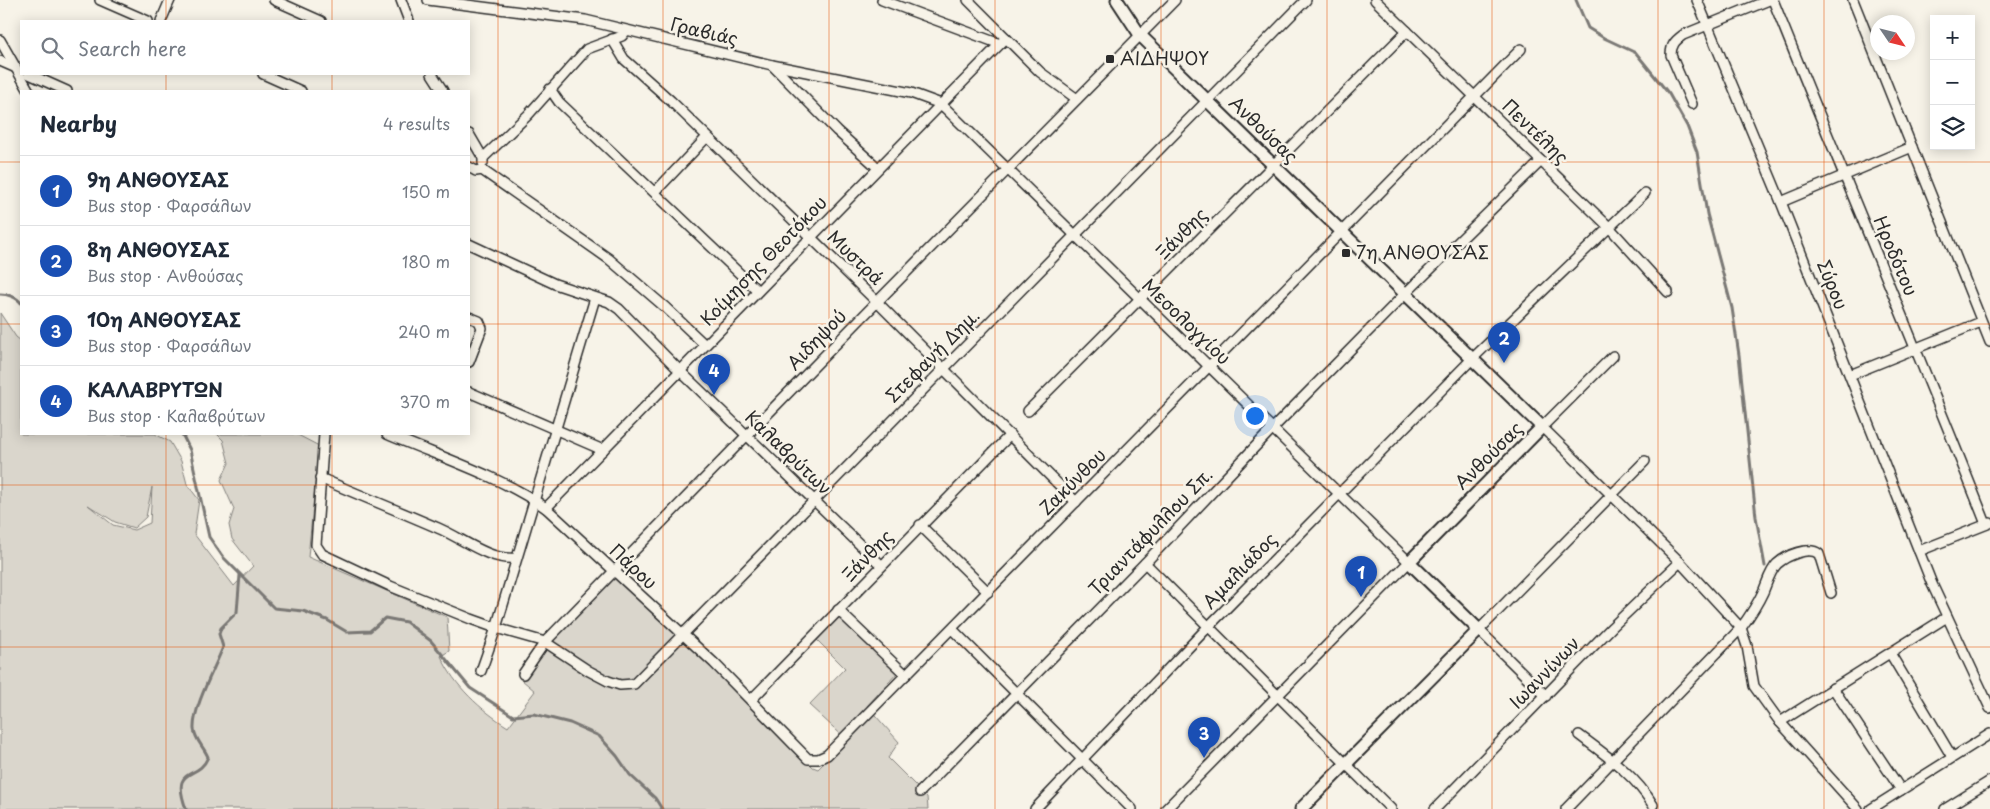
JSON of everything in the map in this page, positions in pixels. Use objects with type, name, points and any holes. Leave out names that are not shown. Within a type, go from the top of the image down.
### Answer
[{"type":"street","points":[[100,0],[146,20]]},
{"type":"street","points":[[161,20],[170,0]]},
{"type":"street","points":[[274,0],[320,20]]},
{"type":"street","points":[[401,0],[409,20]]},
{"type":"street","name":"Γραβιάς","points":[[428,0],[585,20],[772,65],[911,92],[941,104]]},
{"type":"street","points":[[882,0],[1003,41]]},
{"type":"street","points":[[968,0],[1003,41],[1048,79],[1077,99]]},
{"type":"street","name":"Ανθούσας","points":[[1117,0],[1140,35],[1542,427],[1409,562]]},
{"type":"street","name":"Αιδηψού","points":[[523,674],[545,642],[1175,0]]},
{"type":"street","name":"Στεφανή Δημ.","points":[[320,478],[316,545],[322,554],[331,560],[496,628],[545,642],[608,681],[620,685],[634,684],[1306,0]]},
{"type":"street","name":"Πεντέλης","points":[[1375,0],[1609,227],[1668,292]]},
{"type":"street","name":"Σύρου","points":[[1697,0],[1781,202],[1932,584],[1990,708]]},
{"type":"street","points":[[1692,104],[1671,56],[1671,47],[1675,41],[1682,35],[1769,0]]},
{"type":"street","name":"Ηροδότου","points":[[1773,0],[1843,176],[1988,524]]},
{"type":"street","points":[[1853,0],[1990,342]]},
{"type":"street","points":[[483,158],[528,115],[550,88],[587,49],[622,36],[626,31]]},
{"type":"street","name":"Ξάνθης","points":[[1028,411],[1407,31]]},
{"type":"street","name":"Μυστρά","points":[[612,39],[624,59],[877,302],[1076,502]]},
{"type":"street","points":[[0,40],[18,69]]},
{"type":"street","name":"Κοίμησης Θεοτόκου","points":[[546,508],[1003,41]]},
{"type":"street","name":"Ζακύνθου","points":[[827,755],[1521,49]]},
{"type":"street","points":[[0,61],[18,69]]},
{"type":"street","points":[[772,65],[837,131],[878,168]]},
{"type":"street","points":[[21,75],[28,90]]},
{"type":"street","points":[[31,75],[65,90]]},
{"type":"street","points":[[265,75],[299,90]]},
{"type":"street","points":[[433,75],[442,90]]},
{"type":"street","points":[[550,88],[559,102],[758,291]]},
{"type":"street","name":"Μεσολογγίου","points":[[941,104],[1409,562]]},
{"type":"street","points":[[470,136],[483,158],[482,170]]},
{"type":"street","points":[[655,192],[707,137]]},
{"type":"street","points":[[1781,202],[1912,147]]},
{"type":"street","name":"Τριαντάφυλλου Σπ.","points":[[920,792],[1146,563],[1272,429],[1405,294],[1541,161]]},
{"type":"street","points":[[470,168],[476,171],[482,170],[609,259],[705,345]]},
{"type":"street","name":"Αμαλιάδος","points":[[1035,809],[1083,761],[1208,627],[1472,359],[1645,193]]},
{"type":"street","name":"Καλαβρύτων","points":[[470,244],[555,284],[609,302],[619,309],[680,371],[881,565]]},
{"type":"street","points":[[481,671],[496,628],[595,298]]},
{"type":"street","points":[[470,317],[479,321],[482,328],[470,360]]},
{"type":"street","points":[[1850,375],[1981,322]]},
{"type":"street","points":[[1613,356],[1542,427],[1680,562],[1741,628],[1747,646],[1754,686],[1780,722],[1858,809]]},
{"type":"street","points":[[470,392],[603,450]]},
{"type":"street","points":[[324,435],[320,478],[446,531],[496,556],[506,559],[516,558]]},
{"type":"street","name":"Πάρου","points":[[389,435],[497,479],[546,508],[714,663],[808,759],[818,759],[827,755]]},
{"type":"street","name":"Ξάνθης","points":[[751,700],[1010,435]]},
{"type":"street","points":[[1301,809],[1645,461]]},
{"type":"street","points":[[1919,551],[1988,524]]},
{"type":"street","points":[[920,526],[988,592]]},
{"type":"street","points":[[1566,809],[1741,628],[1763,593],[1776,565],[1790,556],[1809,550],[1815,551],[1819,554],[1831,593]]},
{"type":"street","points":[[1166,809],[1409,562],[1546,696]]},
{"type":"street","name":"Ιωαννίνων","points":[[1435,809],[1612,627],[1680,562]]},
{"type":"street","points":[[1146,563],[1391,809]]},
{"type":"street","points":[[838,610],[906,675]]},
{"type":"street","points":[[1780,722],[1947,617]]},
{"type":"street","points":[[952,629],[1132,809]]},
{"type":"street","points":[[1890,653],[1952,757]]},
{"type":"street","points":[[1833,688],[1901,790]]},
{"type":"street","points":[[1870,809],[1990,734]]},
{"type":"street","points":[[1579,735],[1630,775],[1644,791],[1653,806]]},
{"type":"street","points":[[1945,809],[1990,781]]},
{"type":"shaded area","points":[[0,313],[20,340],[20,435],[157,435],[170,442],[181,461],[187,484],[199,500],[194,534],[234,586],[253,566],[232,539],[229,525],[234,509],[221,480],[229,463],[223,440],[218,435],[298,435],[319,446],[308,557],[447,617],[449,651],[441,656],[447,667],[461,687],[478,705],[508,727],[535,691],[522,680],[545,649],[614,578],[715,668],[813,767],[818,769],[847,740],[809,705],[845,668],[814,637],[836,613],[898,672],[867,706],[899,742],[888,758],[927,797],[928,809],[0,809]],"holes":[[[152,487],[150,523],[134,530],[113,525],[88,505],[115,522],[134,528],[146,517]]]},
{"type":"waterway","points":[[1576,0],[1588,28],[1636,53],[1669,94],[1687,126],[1697,152],[1707,214],[1732,308],[1739,355],[1756,517],[1765,566]]},
{"type":"waterway","points":[[0,294],[12,296],[20,302]]},
{"type":"waterway","points":[[182,435],[190,450],[209,537],[223,557],[274,608],[303,611],[327,620],[347,632],[370,631],[385,618],[406,622],[431,641],[470,688],[513,716],[534,714],[570,723],[599,736],[617,756],[630,775],[655,798],[662,809]]},
{"type":"waterway","points":[[186,809],[182,795],[181,785],[183,779],[204,765],[208,757],[196,737],[194,729],[197,710],[223,647],[219,634],[221,628],[237,612],[240,575]]},
{"type":"place","name":"ΑΙΔΗΨΟΥ","points":[[1110,59]]},
{"type":"place","name":"7η ΑΝΘΟΥΣΑΣ","points":[[1346,253]]},
{"type":"place","name":"8η ΑΝΘΟΥΣΑΣ","points":[[1504,363]]},
{"type":"place","name":"ΚΑΛΑΒΡΥΤΩΝ","points":[[714,395]]},
{"type":"place","name":"9η ΑΝΘΟΥΣΑΣ","points":[[1361,597]]},
{"type":"place","name":"10η ΑΝΘΟΥΣΑΣ","points":[[1204,758]]}]
